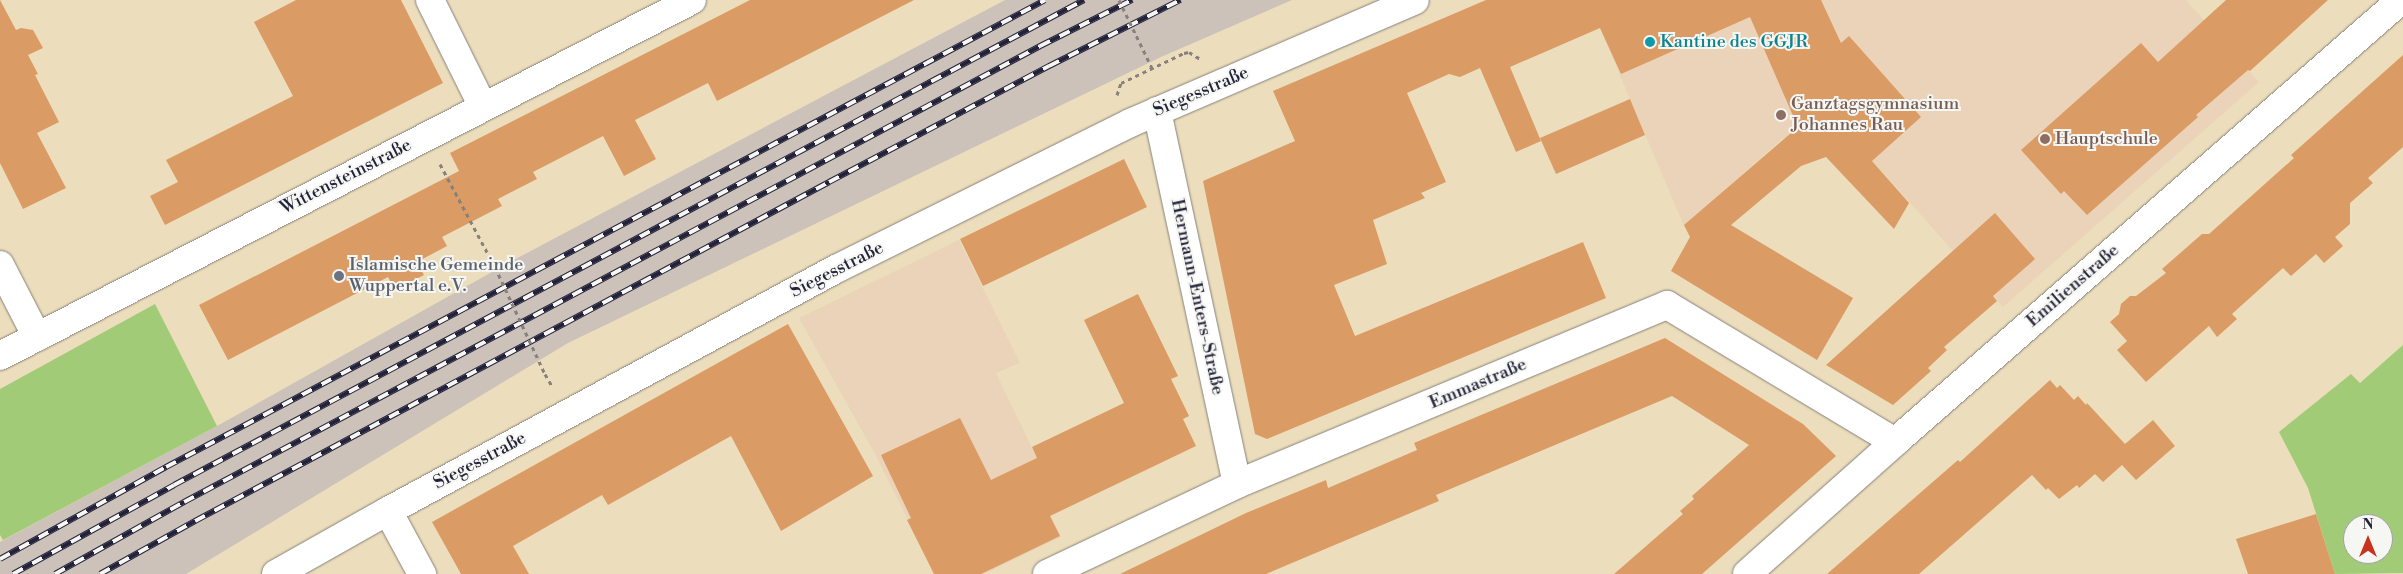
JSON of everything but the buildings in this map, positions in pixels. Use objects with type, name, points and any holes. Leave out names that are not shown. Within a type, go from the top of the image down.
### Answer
[{"type":"street","points":[[430,0],[483,107]]},
{"type":"street","name":"Wittensteinstraße","points":[[0,356],[692,0]]},
{"type":"street","name":"Siegesstraße","points":[[276,574],[388,511],[836,269],[1157,111],[1415,0]]},
{"type":"street","name":"Emilienstraße","points":[[1747,574],[1895,442],[2401,0]]},
{"type":"street","name":"Hermann-Enters-Straße","points":[[1157,111],[1236,484]]},
{"type":"street","points":[[0,265],[37,337]]},
{"type":"street","name":"Emmastraße","points":[[1047,574],[1236,484],[1667,305],[1895,442]]},
{"type":"street","points":[[388,511],[422,574]]},
{"type":"path","points":[[1120,0],[1152,68]]},
{"type":"path","points":[[1116,92],[1121,83],[1152,68],[1189,52],[1197,56]]},
{"type":"path","points":[[438,158],[495,267],[545,374]]},
{"type":"shaded area","points":[[1005,0],[1292,0],[1161,57],[568,343],[186,574],[0,574],[0,542],[217,426],[508,263]]},
{"type":"shaded area","points":[[1588,0],[2186,0],[2259,82],[2003,307],[1837,121],[1782,139],[1684,226]]},
{"type":"shaded area","points":[[959,240],[1020,363],[996,373],[1058,502],[1047,508],[1061,537],[984,574],[935,574],[875,454],[799,318]]},
{"type":"green space","points":[[155,304],[217,426],[3,540],[0,535],[0,389]]},
{"type":"green space","points":[[2403,345],[2403,573],[2335,574],[2308,488],[2279,432],[2351,374],[2360,383]]},
{"type":"railway","points":[[0,559],[166,467],[1045,0]]},
{"type":"railway","points":[[13,574],[174,485],[1084,0]]},
{"type":"railway","points":[[55,574],[184,502],[1040,46],[1132,0]]},
{"type":"railway","points":[[100,574],[195,521],[829,182],[1049,66],[1180,0]]},
{"type":"place","name":"Kantine des GGJR","points":[[1650,42]]},
{"type":"place","name":"Ganztagsgymnasium Johannes Rau","points":[[1781,115]]},
{"type":"place","name":"Hauptschule","points":[[2045,139]]},
{"type":"place","name":"Islamische Gemeinde Wuppertal e.V.","points":[[339,276]]}]
